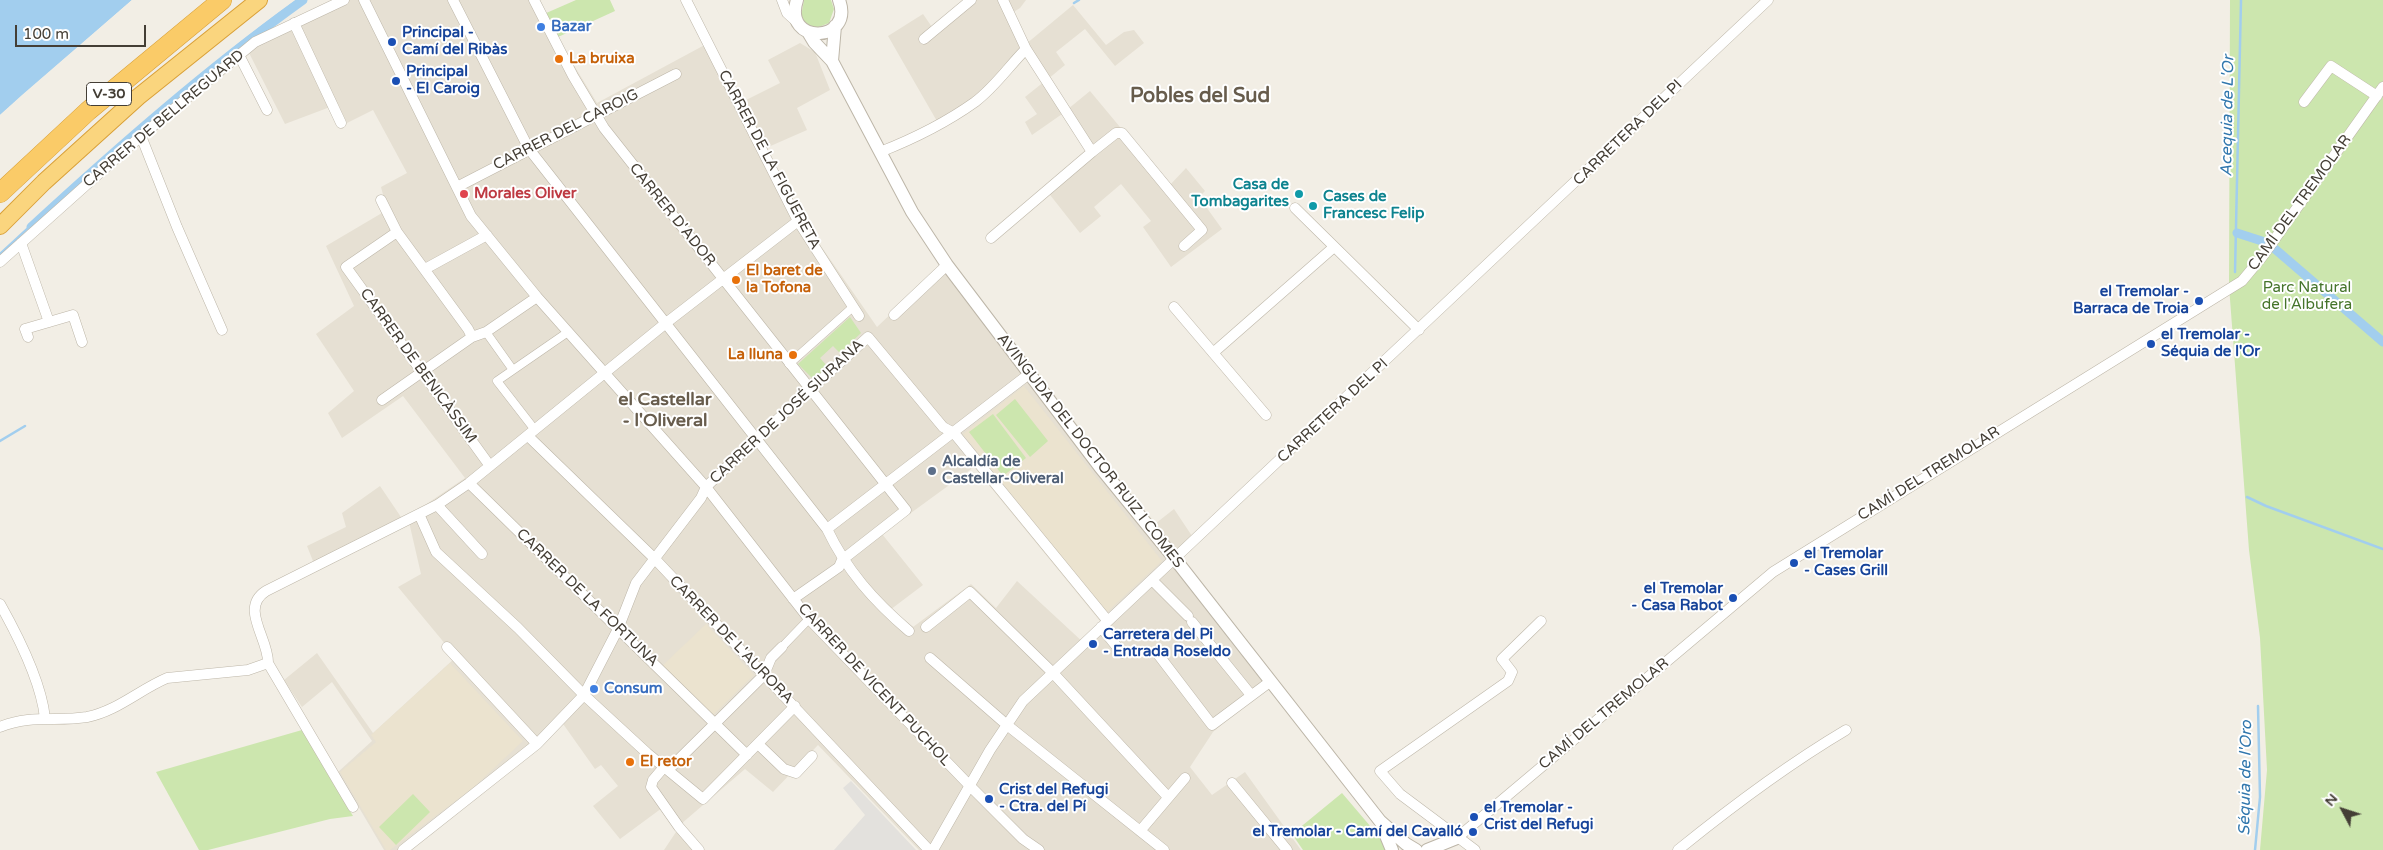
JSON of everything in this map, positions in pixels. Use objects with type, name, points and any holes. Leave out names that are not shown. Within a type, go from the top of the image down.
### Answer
[{"type":"highway","name":"V-30","points":[[0,193],[88,111],[222,0]]},
{"type":"highway","name":"V-30","points":[[0,219],[44,182],[101,129],[202,44],[259,0]]},
{"type":"highway","points":[[0,226],[44,182]]},
{"type":"street","name":"CARRER DE BELLREGUARD","points":[[0,262],[141,136],[255,42],[344,0]]},
{"type":"street","name":"CARRER DE VICENT PUCHOL","points":[[364,0],[471,216],[537,297],[706,487],[809,619],[970,786],[1023,839],[1039,850]]},
{"type":"street","points":[[453,0],[529,149],[827,529],[842,560],[884,610],[909,631]]},
{"type":"street","name":"CARRER D'ADOR","points":[[534,0],[594,115],[906,510],[842,560]]},
{"type":"street","name":"CARRER DE LA FIGUERETA","points":[[686,0],[798,221],[859,316]]},
{"type":"street","points":[[782,0],[787,12],[803,28],[825,33],[835,26]]},
{"type":"street","points":[[797,0],[794,12],[803,28]]},
{"type":"street","points":[[832,61],[835,26],[841,15],[839,0]]},
{"type":"street","points":[[924,39],[971,0]]},
{"type":"street","points":[[1003,0],[1026,49],[1092,152]]},
{"type":"street","name":"CARRETERA DEL PI","points":[[933,850],[990,750],[1023,701],[1768,0]]},
{"type":"street","points":[[294,23],[341,123]]},
{"type":"street","name":"AVINGUDA DEL DOCTOR RUIZ I COMES","points":[[803,28],[832,61],[912,212],[947,265],[1100,467],[1175,559],[1380,821],[1406,844],[1417,850]]},
{"type":"street","points":[[880,152],[909,140],[975,102],[995,84],[1026,49]]},
{"type":"street","points":[[239,55],[267,110]]},
{"type":"street","name":"CAMÍ DEL TREMOLAR","points":[[1449,850],[1457,838],[1773,572],[2242,281],[2267,250],[2380,91],[2333,63],[2304,102]]},
{"type":"street","name":"CARRER DEL CAROIG","points":[[457,187],[676,74]]},
{"type":"street","points":[[991,238],[1116,133],[1122,134],[1202,230],[1184,246]]},
{"type":"street","points":[[141,136],[177,227],[222,330]]},
{"type":"street","points":[[381,200],[397,232],[472,337]]},
{"type":"street","points":[[1295,208],[1419,330]]},
{"type":"street","points":[[353,807],[268,663],[254,605],[260,595],[437,505],[469,483],[603,373],[798,221]]},
{"type":"street","name":"CARRER DE BENICÀSSIM","points":[[397,232],[346,267],[490,466]]},
{"type":"street","points":[[425,270],[487,235]]},
{"type":"street","points":[[21,243],[49,322]]},
{"type":"street","points":[[1213,353],[1334,247]]},
{"type":"street","points":[[894,315],[947,265]]},
{"type":"street","points":[[382,400],[472,337],[486,332],[537,297]]},
{"type":"street","points":[[789,364],[853,307]]},
{"type":"street","points":[[1174,307],[1266,415]]},
{"type":"street","points":[[28,337],[25,329],[73,315],[82,342]]},
{"type":"street","points":[[486,332],[513,370]]},
{"type":"street","points":[[531,433],[497,381],[568,332]]},
{"type":"street","name":"CARRER DE JOSÉ SIURANA","points":[[403,850],[537,744],[584,695],[618,629],[636,583],[701,498],[706,487],[756,438],[868,337],[943,427],[954,433]]},
{"type":"street","points":[[827,529],[886,486],[1029,374]]},
{"type":"street","name":"CARRER DE L'AURORA","points":[[531,433],[655,559],[795,706],[928,850]]},
{"type":"street","points":[[954,433],[1104,624],[1122,653]]},
{"type":"street","name":"CARRER DE LA FORTUNA","points":[[469,483],[747,755]]},
{"type":"street","points":[[437,505],[482,554]]},
{"type":"street","points":[[418,514],[436,552],[518,628],[584,695],[703,800],[795,706]]},
{"type":"street","points":[[793,599],[839,567],[842,560]]},
{"type":"street","points":[[1152,580],[1190,619],[1251,695]]},
{"type":"street","points":[[926,627],[970,592],[1053,673],[1168,797]]},
{"type":"street","points":[[0,604],[34,677],[43,704],[45,718]]},
{"type":"street","points":[[699,850],[667,812],[651,787],[653,780],[764,675],[771,658],[809,619]]},
{"type":"street","points":[[1475,850],[1400,794],[1380,770],[1508,681],[1512,672],[1502,659],[1541,621]]},
{"type":"street","points":[[447,647],[537,744]]},
{"type":"street","points":[[1157,653],[1212,725],[1271,681]]},
{"type":"street","points":[[930,658],[1007,725],[1164,850]]},
{"type":"street","points":[[0,727],[21,720],[86,717],[104,712],[154,683],[176,676],[248,670],[268,663]]},
{"type":"street","points":[[1678,850],[1801,758],[1846,730]]},
{"type":"street","points":[[758,744],[784,769],[796,773],[812,756]]},
{"type":"street","points":[[1140,831],[1185,778]]},
{"type":"street","points":[[1232,783],[1282,848]]},
{"type":"street","name":"AVINGUDA DEL DOCTOR RUIZ I COMES","points":[[1380,821],[1392,850]]},
{"type":"street","name":"CAMÍ DEL TREMOLAR","points":[[1427,850],[1457,838]]},
{"type":"street","points":[[1412,850],[1417,850]]},
{"type":"shaded area","points":[[342,0],[534,0],[597,103],[712,41],[742,102],[780,83],[768,60],[800,43],[815,52],[830,90],[797,108],[807,130],[766,148],[805,223],[877,327],[941,266],[1146,531],[1174,509],[1196,542],[1172,565],[1267,687],[1213,732],[1190,767],[1212,795],[1245,772],[1301,850],[919,850],[818,745],[773,792],[745,769],[681,824],[703,850],[664,850],[678,829],[662,808],[620,839],[593,806],[618,786],[601,765],[595,769],[561,721],[404,850],[384,850],[338,772],[372,741],[332,682],[302,707],[284,680],[317,653],[373,733],[456,657],[398,587],[421,574],[409,522],[315,566],[307,546],[346,527],[342,513],[380,486],[403,520],[465,478],[403,396],[342,438],[328,413],[354,391],[316,334],[354,306],[326,246],[387,210],[381,187],[407,173],[373,110],[347,123],[338,104],[285,124],[244,43]],"holes":[[[974,467],[1104,626],[1085,644],[1017,581],[996,608],[971,584],[913,627],[890,610],[923,585],[882,534]]]},
{"type":"shaded area","points":[[968,0],[1026,0],[1020,8],[1012,13],[1026,44],[1073,5],[1106,45],[1124,32],[1134,30],[1144,43],[1115,66],[1085,29],[1056,52],[1065,65],[1048,79],[1068,109],[1090,91],[1169,186],[1186,168],[1205,191],[1199,197],[1222,229],[1171,267],[1143,227],[1151,221],[1121,184],[1094,207],[1101,216],[1080,233],[1047,191],[1091,153],[1065,112],[1032,135],[1025,122],[1037,114],[1025,97],[1045,81],[1025,50],[982,98],[938,123],[888,36],[923,14],[932,27]]},
{"type":"shaded area","points":[[1024,386],[1162,561],[1106,613],[963,434]]},
{"type":"shaded area","points":[[706,624],[754,675],[713,715],[662,666]]},
{"type":"shaded area","points":[[450,663],[523,741],[474,787],[390,850],[386,850],[340,772],[376,742],[371,735]]},
{"type":"shaded area","points":[[851,781],[916,850],[834,850],[865,815],[843,788]]},
{"type":"green space","points":[[576,0],[610,0],[615,11],[558,37],[544,14]]},
{"type":"green space","points":[[804,0],[831,0],[834,9],[829,23],[816,28],[807,25],[801,17]]},
{"type":"green space","name":"Parc Natural de l'Albufera","points":[[2230,0],[2383,0],[2383,850],[2260,850],[2267,770],[2260,638],[2249,550],[2229,286]]},
{"type":"green space","points":[[850,317],[861,333],[840,353],[833,346],[820,358],[827,366],[814,380],[798,364]]},
{"type":"green space","points":[[1015,399],[1048,441],[1030,457],[996,415]]},
{"type":"green space","points":[[993,414],[1026,458],[1003,476],[969,432]]},
{"type":"green space","points":[[302,730],[353,816],[330,819],[208,850],[199,850],[156,772]]},
{"type":"green space","points":[[1342,793],[1388,847],[1388,850],[1303,850],[1292,834]]},
{"type":"green space","points":[[413,794],[430,812],[396,845],[379,827]]},
{"type":"water","points":[[0,0],[132,0],[0,115]]},
{"type":"pier","points":[[134,0],[133,2],[0,117],[22,95]]},
{"type":"waterway","points":[[0,254],[182,90],[298,0]]},
{"type":"waterway","points":[[31,227],[164,109],[232,53],[303,0]]},
{"type":"waterway","points":[[1074,3],[1079,0]]},
{"type":"waterway","name":"Acequia de L'Or","points":[[2235,272],[2241,0]]},
{"type":"waterway","points":[[2237,233],[2265,242]]},
{"type":"waterway","points":[[2275,249],[2383,342]]},
{"type":"waterway","points":[[0,441],[25,426]]},
{"type":"waterway","points":[[2247,497],[2266,506],[2383,549]]},
{"type":"waterway","name":"Séquia de l'Oro","points":[[2255,850],[2260,797],[2258,706]]},
{"type":"place","name":"Bazar","points":[[541,27]]},
{"type":"place","name":"Principal - Camí del Ribàs","points":[[392,42]]},
{"type":"place","name":"La bruixa","points":[[559,59]]},
{"type":"place","name":"Principal - El Caroig","points":[[396,81]]},
{"type":"place","name":"Morales Oliver","points":[[464,194]]},
{"type":"place","name":"Casa de Tombagarites","points":[[1299,194]]},
{"type":"place","name":"Cases de Francesc Felip","points":[[1313,206]]},
{"type":"place","name":"El baret de la Tofona","points":[[736,280]]},
{"type":"place","name":"el Tremolar - Barraca de Troia","points":[[2199,301]]},
{"type":"place","name":"el Tremolar - Séquia de l'Or","points":[[2151,344]]},
{"type":"place","name":"La lluna","points":[[793,355]]},
{"type":"place","name":"Alcaldía de Castellar-Oliveral","points":[[932,471]]},
{"type":"place","name":"el Tremolar - Cases Grill","points":[[1794,563]]},
{"type":"place","name":"el Tremolar - Casa Rabot","points":[[1733,598]]},
{"type":"place","name":"Carretera del Pi - Entrada Roseldo","points":[[1093,644]]},
{"type":"place","name":"Consum","points":[[594,689]]},
{"type":"place","name":"El retor","points":[[630,762]]},
{"type":"place","name":"Crist del Refugi - Ctra. del Pí","points":[[989,799]]},
{"type":"place","name":"el Tremolar - Crist del Refugi","points":[[1474,817]]},
{"type":"place","name":"el Tremolar - Camí del Cavalló","points":[[1473,832]]},
{"type":"district","name":"Pobles del Sud","points":[[1200,97]]},
{"type":"district","name":"el Castellar - l'Oliveral","points":[[665,410]]}]
